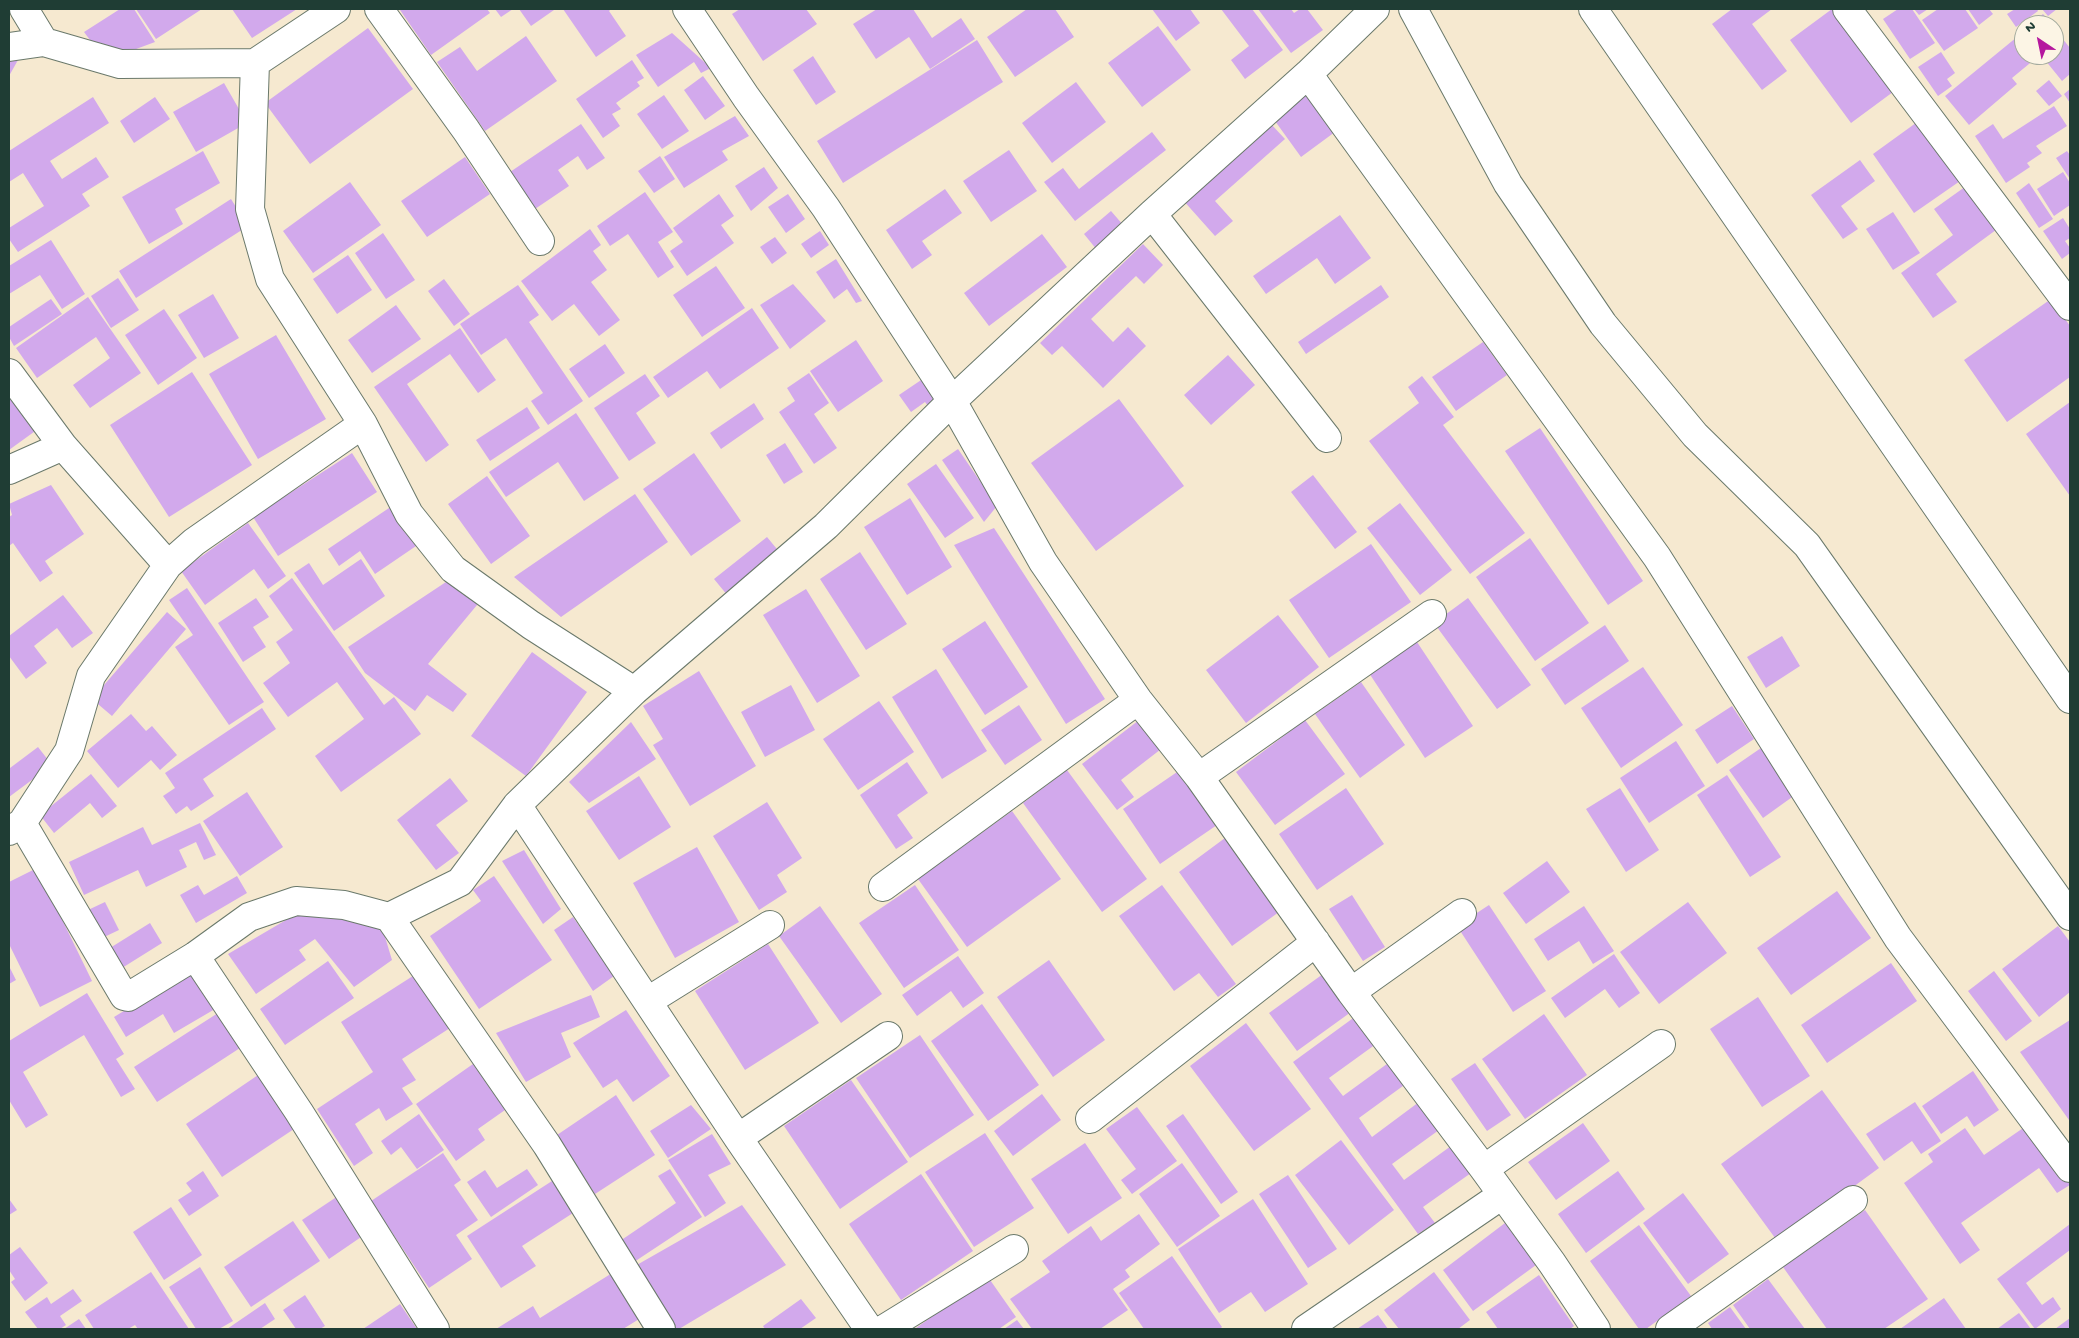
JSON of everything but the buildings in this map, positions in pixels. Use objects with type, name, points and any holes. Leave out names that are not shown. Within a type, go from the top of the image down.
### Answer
[{"type":"street","points":[[24,9],[44,42]]},
{"type":"street","points":[[9,47],[44,42],[120,64],[255,63],[336,9]]},
{"type":"street","points":[[379,9],[466,130],[540,241]]},
{"type":"street","points":[[687,9],[746,97],[826,208],[952,401],[1043,562],[1138,700],[1199,777],[1351,992],[1552,1263],[1596,1329]]},
{"type":"street","points":[[389,917],[460,882],[517,805],[634,691],[826,526],[952,401],[1152,214],[1308,74],[1375,9]]},
{"type":"street","points":[[1413,9],[1508,184],[1602,324],[1695,436],[1807,544],[2070,916]]},
{"type":"street","points":[[1593,9],[2070,699]]},
{"type":"street","points":[[1847,9],[2070,306]]},
{"type":"street","points":[[255,63],[250,209],[270,279],[364,424],[409,514],[453,569],[531,624],[634,691]]},
{"type":"street","points":[[1308,74],[1656,557],[1898,938],[2070,1168]]},
{"type":"street","points":[[1152,214],[1327,438]]},
{"type":"street","points":[[9,373],[63,446],[168,565]]},
{"type":"street","points":[[364,424],[194,542],[168,565],[91,676],[69,751],[15,827],[124,996],[128,997],[195,956],[249,917],[296,901],[344,905],[389,917],[548,1145],[661,1329]]},
{"type":"street","points":[[9,470],[63,446]]},
{"type":"street","points":[[1199,777],[1432,614]]},
{"type":"street","points":[[883,887],[1138,700]]},
{"type":"street","points":[[517,805],[738,1138],[869,1329]]},
{"type":"street","points":[[1351,992],[1462,913]]},
{"type":"street","points":[[648,1001],[770,925]]},
{"type":"street","points":[[1090,1119],[1316,942]]},
{"type":"street","points":[[195,956],[299,1112],[435,1329]]},
{"type":"street","points":[[738,1138],[888,1036]]},
{"type":"street","points":[[1484,1169],[1660,1044]]},
{"type":"street","points":[[1306,1329],[1502,1195]]},
{"type":"street","points":[[1670,1329],[1853,1200]]},
{"type":"street","points":[[884,1329],[1014,1249]]}]
